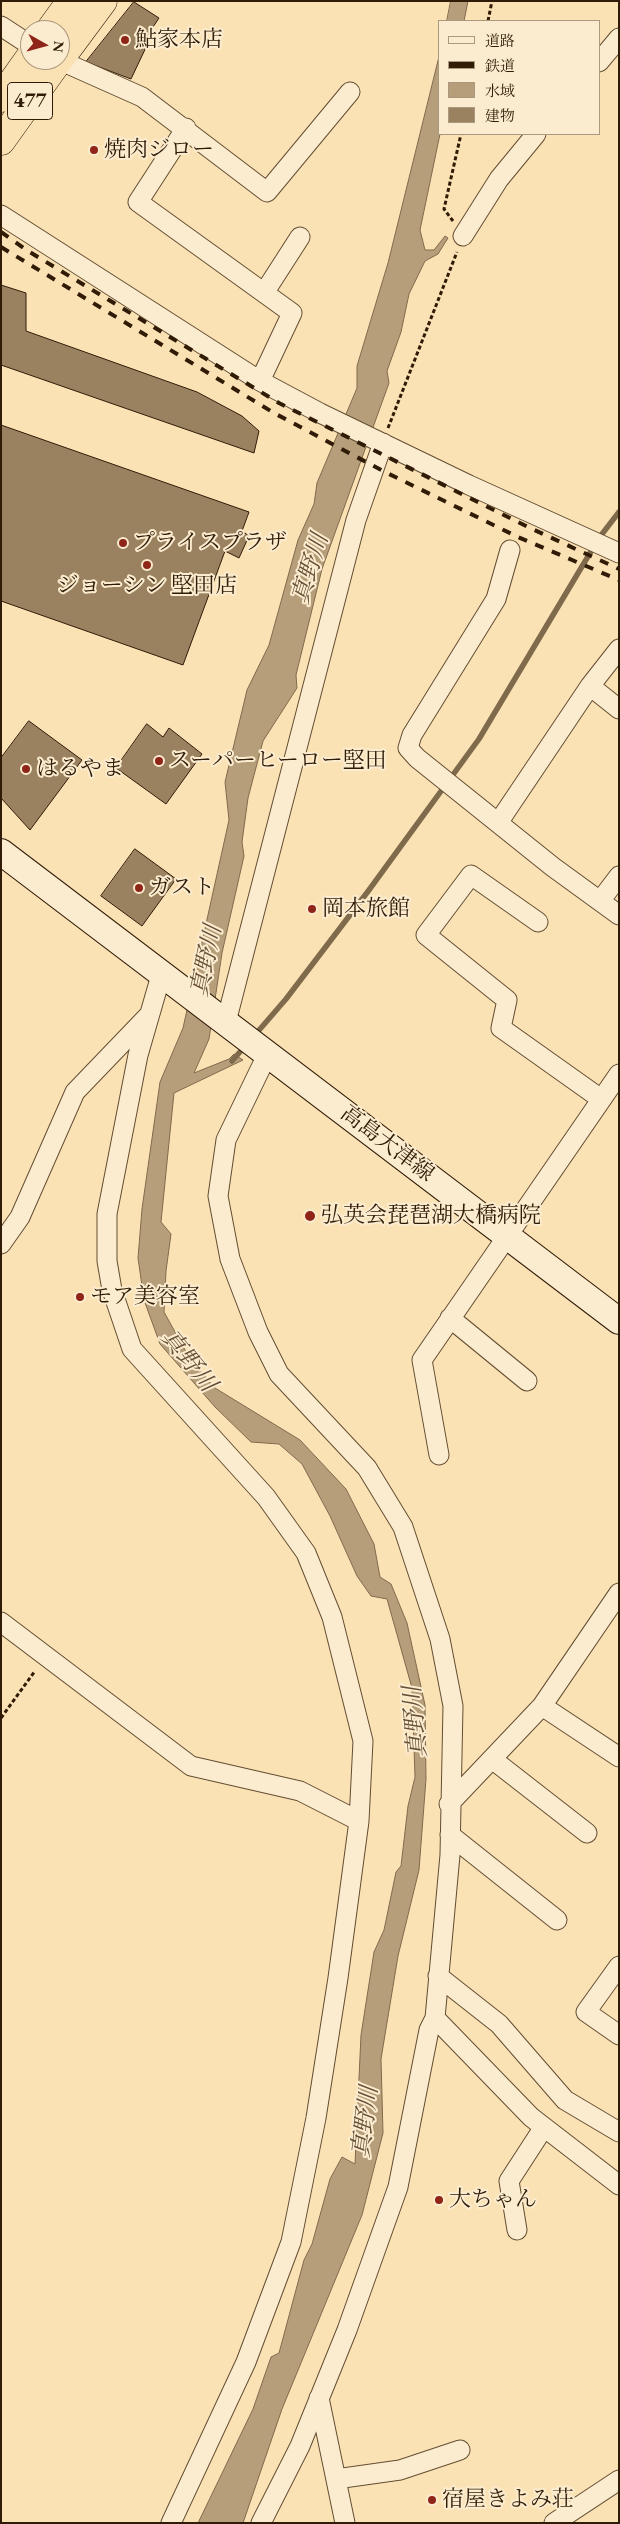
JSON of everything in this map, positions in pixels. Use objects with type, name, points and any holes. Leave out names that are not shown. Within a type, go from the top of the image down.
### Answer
[{"type":"highway","points":[[57,20],[71,1]]},
{"type":"highway","name":"477","points":[[70,45],[103,1]]},
{"type":"highway","name":"477","points":[[1,98],[21,70]]},
{"type":"highway","name":"477","points":[[1,141],[52,70]]},
{"type":"main road","points":[[1,852],[166,975]]},
{"type":"main road","name":"高島大津線","points":[[166,975],[619,1321]]},
{"type":"street","points":[[1,26],[20,39]]},
{"type":"street","points":[[600,61],[619,38]]},
{"type":"street","points":[[70,65],[142,97],[186,128],[267,192],[350,92]]},
{"type":"street","points":[[186,128],[138,202],[292,313],[260,381]]},
{"type":"street","points":[[463,236],[499,179],[535,135]]},
{"type":"street","points":[[1,216],[260,381],[320,413],[468,486],[619,553]]},
{"type":"street","points":[[264,293],[300,237]]},
{"type":"street","points":[[226,1022],[356,520],[379,441]]},
{"type":"street","points":[[510,550],[496,599],[412,735],[408,748],[416,758],[498,823],[619,915]]},
{"type":"street","points":[[498,823],[590,686],[619,649]]},
{"type":"street","points":[[590,686],[619,708]]},
{"type":"street","points":[[538,922],[471,876],[426,935],[507,1000],[501,1028],[601,1099]]},
{"type":"street","points":[[600,902],[619,876]]},
{"type":"street","points":[[166,975],[150,1013],[138,1055],[106,1214],[108,1261],[112,1290],[132,1349],[266,1497],[306,1554],[332,1617],[363,1741],[359,1821],[338,1978],[317,2109],[291,2242],[246,2362],[171,2523]]},
{"type":"street","points":[[1,1244],[20,1217],[74,1092],[150,1013]]},
{"type":"street","points":[[261,2523],[300,2446],[347,2330],[398,2188],[429,2030],[435,2018],[445,1917],[450,1835],[449,1804],[453,1706],[440,1639],[403,1527],[367,1468],[279,1374],[258,1332],[230,1259],[218,1196],[226,1140],[268,1053]]},
{"type":"street","points":[[439,1455],[422,1360],[601,1099],[618,1078]]},
{"type":"street","points":[[450,1318],[527,1381]]},
{"type":"street","points":[[449,1804],[542,1706],[619,1593]]},
{"type":"street","points":[[1,1622],[40,1654],[191,1766],[300,1791],[359,1821]]},
{"type":"street","points":[[542,1706],[619,1757]]},
{"type":"street","points":[[492,1759],[587,1833]]},
{"type":"street","points":[[450,1835],[557,1920]]},
{"type":"street","points":[[619,1966],[586,2012],[619,2035]]},
{"type":"street","points":[[438,1976],[500,2024],[565,2100],[619,2132]]},
{"type":"street","points":[[435,2018],[531,2117],[619,2185]]},
{"type":"street","points":[[517,2230],[508,2181],[544,2127]]},
{"type":"street","points":[[319,2398],[345,2523]]},
{"type":"street","points":[[336,2479],[400,2470],[460,2450]]},
{"type":"street","points":[[554,2523],[619,2480]]},
{"type":"path","points":[[488,20],[492,1]]},
{"type":"path","points":[[379,441],[463,236],[444,209],[461,135]]},
{"type":"path","points":[[1,1718],[37,1667],[40,1654]]},
{"type":"water","points":[[451,1],[468,1],[464,20],[447,20]]},
{"type":"water","name":"真野川","points":[[438,61],[438,135],[440,135],[420,230],[425,250],[434,250],[445,236],[448,238],[438,254],[425,261],[409,294],[401,332],[387,371],[389,383],[322,569],[296,675],[297,688],[263,741],[248,798],[242,842],[244,856],[222,953],[209,1039],[194,1073],[229,1059],[234,1054],[243,1060],[174,1093],[161,1222],[171,1234],[166,1271],[164,1312],[190,1359],[215,1388],[300,1440],[346,1489],[374,1544],[380,1577],[391,1584],[407,1623],[425,1705],[426,1779],[419,1870],[398,1956],[381,2059],[383,2133],[362,2215],[282,2409],[243,2523],[198,2523],[253,2409],[271,2357],[279,2353],[304,2260],[312,2244],[330,2179],[342,2157],[355,2164],[361,2035],[374,1952],[384,1930],[396,1872],[401,1866],[408,1806],[415,1777],[412,1688],[387,1599],[371,1596],[357,1576],[330,1516],[302,1464],[279,1444],[251,1442],[215,1407],[160,1344],[144,1300],[138,1258],[142,1209],[160,1082],[183,1028],[229,820],[225,782],[247,690],[269,645],[298,540],[314,504],[317,483],[357,388],[357,366],[388,263]]},
{"type":"building","name":"鮎家本店","points":[[134,2],[159,18],[145,39],[149,41],[131,79],[86,62]]},
{"type":"building","points":[[1,285],[26,293],[26,331],[197,392],[242,416],[259,431],[254,453],[1,365]]},
{"type":"building","name":"プライスプラザ","points":[[1,425],[249,512],[242,531],[249,536],[239,558],[225,551],[183,665],[1,601]]},
{"type":"building","points":[[29,721],[82,760],[30,830],[1,798],[1,758]]},
{"type":"building","name":"スーパーヒーロー堅田","points":[[147,724],[163,737],[169,728],[202,754],[166,804],[116,768]]},
{"type":"building","name":"ガスト","points":[[135,849],[176,879],[142,926],[101,896]]},
{"type":"waterway","points":[[254,1036],[286,999],[369,890],[479,739],[599,538],[619,512]]},
{"type":"waterway","points":[[232,1061],[246,1045]]},
{"type":"railway","points":[[1,232],[28,251],[279,403],[528,527],[619,569]]},
{"type":"railway","points":[[1,247],[274,413],[383,471],[518,537],[619,580]]},
{"type":"place","name":"鮎家本店","points":[[125,40]]},
{"type":"place","name":"焼肉ジロー","points":[[94,150]]},
{"type":"place","name":"プライスプラザ","points":[[123,543]]},
{"type":"place","name":"ジョーシン 堅田店","points":[[147,565]]},
{"type":"place","name":"スーパーヒーロー堅田","points":[[159,761]]},
{"type":"place","name":"はるやま","points":[[26,769]]},
{"type":"place","name":"ガスト","points":[[139,888]]},
{"type":"place","name":"岡本旅館","points":[[312,909]]},
{"type":"place","name":"弘英会琵琶湖大橋病院","points":[[310,1216]]},
{"type":"place","name":"モア美容室","points":[[80,1297]]},
{"type":"place","name":"大ちゃん","points":[[439,2200]]},
{"type":"place","name":"宿屋きよみ荘","points":[[432,2500]]}]
